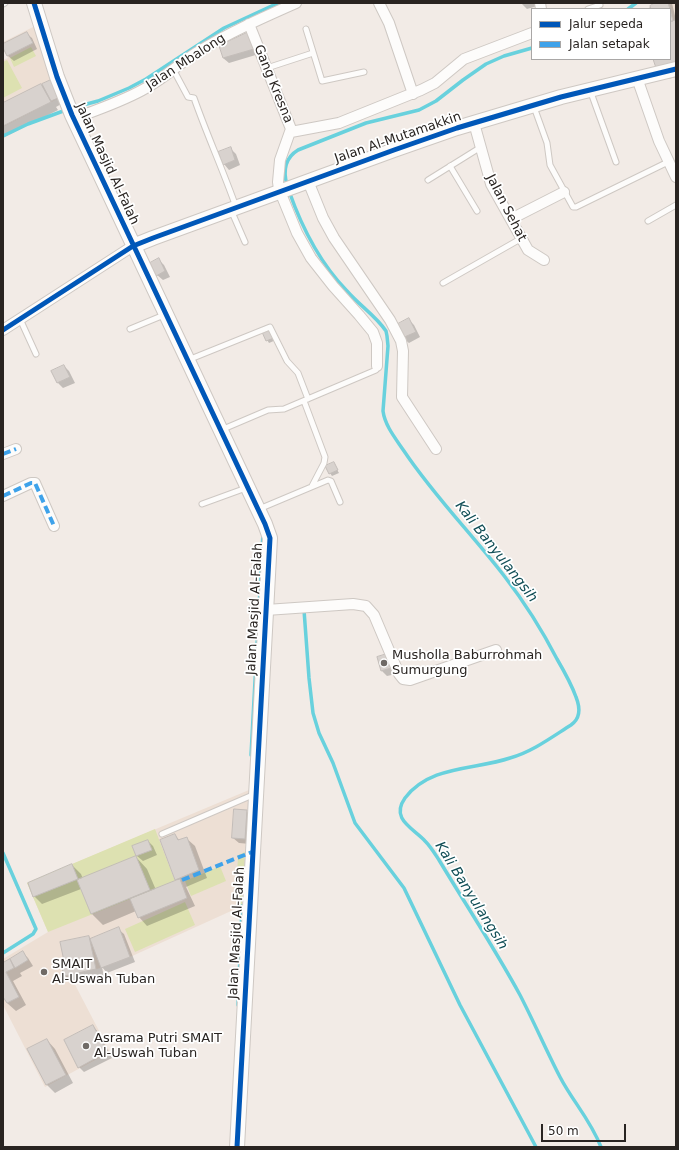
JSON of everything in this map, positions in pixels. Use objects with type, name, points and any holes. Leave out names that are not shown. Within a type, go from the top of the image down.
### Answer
[{"type":"street","name":"Jalan Masjid Al-Falah","points":[[34,3],[53,65],[71,112],[248,487],[267,528],[270,538],[237,1147]]},
{"type":"street","name":"Jalan Mbalong","points":[[71,112],[147,88],[209,45],[249,24],[296,3]]},
{"type":"street","points":[[379,3],[389,23],[413,94]]},
{"type":"street","name":"Gang Kresna","points":[[249,24],[291,129],[280,160],[278,182],[281,192],[297,233],[311,258],[373,332],[377,343],[377,366]]},
{"type":"street","points":[[291,132],[339,123],[413,94],[431,85],[466,58],[531,32]]},
{"type":"street","name":"Jalan Al-Mutamakkin","points":[[133,246],[394,150],[474,123],[533,105],[676,69]]},
{"type":"street","points":[[637,78],[653,126],[676,177]]},
{"type":"street","name":"Jalan Sehat","points":[[474,123],[490,182],[530,252],[544,260]]},
{"type":"street","points":[[307,182],[323,218],[334,238],[390,320],[402,342],[402,397],[436,449]]},
{"type":"street","points":[[511,219],[564,192]]},
{"type":"street","points":[[3,330],[133,246]]},
{"type":"street","points":[[3,454],[16,449]]},
{"type":"street","points":[[3,496],[34,482],[37,484],[54,526]]},
{"type":"street","points":[[266,610],[354,604],[366,606],[374,615],[399,674],[402,678],[407,680],[496,650]]},
{"type":"lane","points":[[591,8],[600,5]]},
{"type":"lane","points":[[306,29],[323,82],[364,72]]},
{"type":"lane","points":[[267,68],[313,53]]},
{"type":"lane","points":[[173,69],[188,97],[194,98],[222,170],[245,242]]},
{"type":"lane","points":[[590,90],[616,162]]},
{"type":"lane","points":[[533,105],[546,141],[549,163],[572,207],[575,207],[668,162]]},
{"type":"lane","points":[[428,180],[481,147]]},
{"type":"lane","points":[[450,166],[477,211]]},
{"type":"lane","points":[[648,221],[676,205]]},
{"type":"lane","points":[[443,283],[522,238]]},
{"type":"lane","points":[[130,329],[166,314]]},
{"type":"lane","points":[[20,319],[36,354]]},
{"type":"lane","points":[[188,360],[270,327],[287,362],[298,373],[325,457],[325,461],[312,486]]},
{"type":"lane","points":[[221,430],[268,410],[284,409],[306,400],[376,370],[377,366]]},
{"type":"lane","points":[[258,510],[329,480],[340,502]]},
{"type":"lane","points":[[202,504],[248,487]]},
{"type":"lane","points":[[162,834],[255,794]]},
{"type":"shaded area","points":[[669,3],[676,3],[676,20],[673,21]]},
{"type":"shaded area","points":[[35,26],[59,98],[3,127],[3,60],[8,58],[3,49],[3,42]]},
{"type":"shaded area","name":"SMAIT Al-Uswah Tuban","points":[[249,790],[242,906],[130,957],[101,968],[70,975],[110,1052],[45,1087],[3,1005],[3,959],[48,932],[27,883]]},
{"type":"green space","points":[[31,47],[36,56],[14,67],[10,58]]},
{"type":"green space","points":[[7,60],[22,88],[3,98],[3,62]]},
{"type":"green space","points":[[155,829],[175,881],[48,932],[27,883]]},
{"type":"green space","points":[[245,852],[244,875],[237,878],[238,855]]},
{"type":"green space","points":[[220,866],[226,881],[191,896],[185,881]]},
{"type":"green space","points":[[243,885],[242,906],[236,909],[237,888]]},
{"type":"green space","points":[[185,902],[195,925],[135,952],[125,929]]},
{"type":"building","points":[[655,3],[668,3],[670,8],[651,8],[650,6]]},
{"type":"building","points":[[676,20],[676,63],[656,68],[653,60],[671,60],[671,22]]},
{"type":"building","points":[[27,32],[33,43],[7,56],[3,48],[3,44]]},
{"type":"building","points":[[249,32],[254,49],[223,58],[219,46]]},
{"type":"building","points":[[51,80],[58,98],[51,101],[42,84]]},
{"type":"building","points":[[41,84],[51,102],[3,126],[3,103]]},
{"type":"building","points":[[231,147],[235,160],[223,165],[218,152]]},
{"type":"building","points":[[159,258],[165,271],[156,276],[150,263]]},
{"type":"building","points":[[409,318],[416,332],[402,338],[396,325]]},
{"type":"building","points":[[270,329],[274,338],[266,341],[262,332]]},
{"type":"building","points":[[64,365],[70,377],[57,383],[51,371]]},
{"type":"building","points":[[334,462],[338,470],[329,474],[325,466]]},
{"type":"building","name":"Musholla Baburrohmah Sumurgung","points":[[387,654],[391,668],[381,671],[377,657]]},
{"type":"building","points":[[234,809],[247,810],[245,839],[232,838]]},
{"type":"building","points":[[175,834],[178,840],[187,837],[199,870],[175,880],[160,840]]},
{"type":"building","points":[[148,840],[152,850],[136,856],[132,846]]},
{"type":"building","points":[[136,856],[150,890],[91,914],[77,880]]},
{"type":"building","points":[[72,864],[78,879],[33,897],[28,883]]},
{"type":"building","points":[[180,879],[187,898],[138,918],[130,899]]},
{"type":"building","points":[[119,927],[130,957],[101,968],[90,939]]},
{"type":"building","points":[[89,936],[96,969],[64,976],[62,967],[65,966],[60,942]]},
{"type":"building","points":[[23,951],[28,960],[15,968],[10,959]]},
{"type":"building","points":[[10,959],[14,968],[6,972],[19,997],[7,1003],[3,997],[3,963]]},
{"type":"building","name":"Asrama Putri SMAIT Al-Uswah Tuban","points":[[93,1025],[107,1052],[78,1068],[64,1040]]},
{"type":"building","points":[[47,1039],[66,1075],[46,1085],[27,1049]]},
{"type":"waterway","points":[[72,108],[98,101],[129,88],[146,79],[224,28],[278,3]]},
{"type":"waterway","name":"Kali Banyulangsih","points":[[629,8],[636,3]]},
{"type":"waterway","name":"Kali Banyulangsih","points":[[287,185],[285,175],[286,165],[290,157],[298,150],[366,123],[419,110],[436,101],[486,64],[504,56],[531,48]]},
{"type":"waterway","points":[[3,136],[28,124],[66,110]]},
{"type":"waterway","name":"Kali Banyulangsih","points":[[289,191],[306,232],[328,269],[386,331],[388,346],[383,411],[384,417],[391,432],[428,484],[505,577],[533,617],[570,682],[577,701],[579,708],[577,719],[571,725],[549,739],[518,755],[496,762],[454,770],[427,780],[415,787],[405,798],[401,805],[400,812],[409,827],[433,850],[491,944],[520,995],[560,1077],[570,1095],[587,1119],[601,1147]]},
{"type":"waterway","points":[[251,755],[263,533]]},
{"type":"waterway","points":[[304,610],[313,713],[319,733],[333,763],[355,823],[404,888],[460,1005],[536,1147]]},
{"type":"waterway","points":[[3,853],[36,929],[33,934],[3,953]]},
{"type":"waterway","points":[[238,1005],[242,906]]},
{"type":"marked path","points":[[3,454],[16,449]]},
{"type":"marked path","points":[[3,496],[31,483],[35,483],[54,526]]},
{"type":"marked path","points":[[182,880],[252,852]]},
{"type":"cycle path","points":[[34,3],[57,77],[72,115],[265,524],[270,538],[237,1147]]},
{"type":"cycle path","points":[[3,330],[133,246],[153,238],[457,128],[561,97],[676,69]]},
{"type":"place","name":"Musholla Baburrohmah Sumurgung","points":[[384,663]]},
{"type":"place","name":"SMAIT Al-Uswah Tuban","points":[[44,972]]},
{"type":"place","name":"Asrama Putri SMAIT Al-Uswah Tuban","points":[[86,1046]]}]
